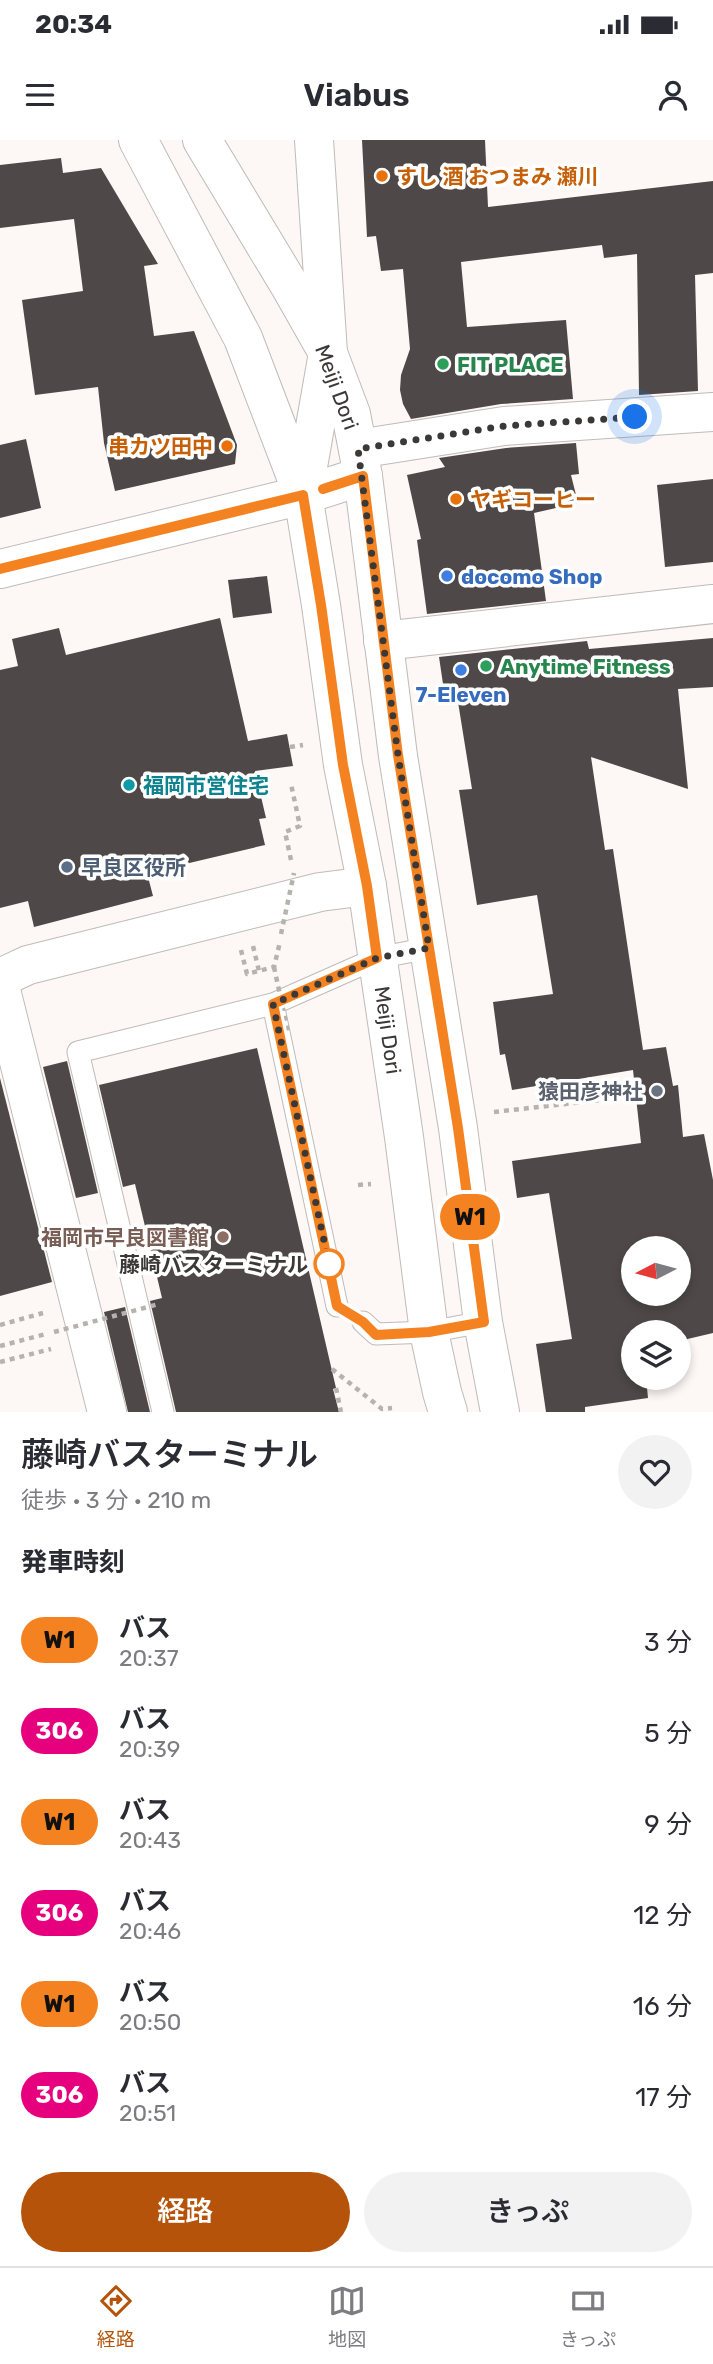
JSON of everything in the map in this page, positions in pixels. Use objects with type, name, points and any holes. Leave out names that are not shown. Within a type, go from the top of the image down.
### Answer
[{"type":"street","name":"Meiji Dori","points":[[138,140],[243,338],[303,495],[343,765],[367,886],[429,1332],[448,1412]]},
{"type":"street","name":"Meiji Dori","points":[[202,140],[328,353],[351,414],[360,463],[398,755],[500,1412]]},
{"type":"street","points":[[303,495],[328,353],[314,140]]},
{"type":"street","points":[[0,569],[303,495],[360,463],[504,426],[713,412]]},
{"type":"street","points":[[383,641],[713,604]]},
{"type":"street","points":[[0,978],[29,965],[81,951],[320,892],[367,886]]},
{"type":"street","points":[[0,986],[72,1336],[107,1412]]},
{"type":"lane","points":[[163,1412],[78,1052],[273,1004],[377,958],[429,948]]},
{"type":"lane","points":[[273,1004],[337,1306]]},
{"type":"lane","points":[[363,1322],[376,1335],[429,1332],[484,1322]]},
{"type":"path","points":[[288,1032],[274,967],[294,873],[285,832],[300,826],[291,784]]},
{"type":"path","points":[[252,940],[259,971]]},
{"type":"path","points":[[239,943],[247,974],[274,967]]},
{"type":"path","points":[[505,1111],[636,1096]]},
{"type":"path","points":[[358,1185],[371,1184]]},
{"type":"path","points":[[0,1363],[159,1304]]},
{"type":"path","points":[[0,1325],[34,1316]]},
{"type":"path","points":[[0,1346],[72,1336]]},
{"type":"path","points":[[331,1369],[382,1410],[392,1408]]},
{"type":"path","points":[[336,1388],[341,1412]]},
{"type":"building","points":[[362,140],[485,140],[488,207],[713,181],[713,273],[695,275],[698,391],[639,395],[637,254],[604,258],[602,245],[461,262],[467,327],[566,320],[573,399],[501,404],[411,419],[403,404],[400,390],[401,375],[410,349],[403,269],[381,271],[376,236],[367,237]]},
{"type":"building","points":[[61,158],[63,173],[101,168],[158,264],[144,266],[154,336],[194,331],[237,445],[235,464],[115,491],[104,443],[98,387],[35,395],[22,300],[83,291],[74,219],[0,228],[0,165]]},
{"type":"building","points":[[26,439],[41,508],[0,518],[0,445]]},
{"type":"building","points":[[576,443],[579,474],[571,475],[578,503],[534,513],[546,601],[427,614],[417,540],[421,539],[407,475],[445,467],[439,458],[506,448]]},
{"type":"building","points":[[713,479],[713,562],[665,567],[657,485]]},
{"type":"building","points":[[267,576],[272,613],[233,618],[228,580]]},
{"type":"building","name":"早良区役所","points":[[220,618],[248,741],[287,734],[293,766],[255,771],[266,818],[259,819],[265,845],[147,873],[153,896],[34,927],[28,901],[0,908],[0,670],[18,666],[12,639],[59,628],[66,655]]},
{"type":"building","points":[[713,638],[713,687],[678,689],[688,789],[591,757],[605,850],[613,849],[643,1050],[666,1047],[673,1086],[678,1085],[683,1137],[704,1134],[713,1180],[713,1333],[691,1338],[691,1320],[621,1320],[621,1390],[647,1390],[648,1398],[585,1407],[585,1412],[546,1412],[536,1344],[572,1339],[549,1193],[517,1198],[512,1161],[641,1143],[633,1070],[512,1090],[505,1054],[500,1055],[493,1002],[553,994],[537,895],[477,905],[459,790],[472,789],[458,702],[446,704],[439,657],[587,641],[589,649]]},
{"type":"building","points":[[257,1048],[336,1388],[333,1389],[339,1412],[176,1412],[150,1301],[162,1298],[135,1184],[123,1187],[99,1085]]},
{"type":"building","points":[[67,1061],[98,1193],[76,1198],[43,1067]]},
{"type":"building","points":[[0,1078],[52,1282],[0,1296]]},
{"type":"building","points":[[125,1307],[150,1412],[128,1412],[104,1312]]},
{"type":"bus line","name":"W1","points":[[0,569],[303,495],[343,765],[367,886],[377,958],[273,1004],[337,1306],[363,1322],[376,1335],[429,1332],[484,1322],[458,1128],[398,755],[363,476],[323,489]]},
{"type":"place","name":"すし 酒 おつまみ 瀬川","points":[[382,176]]},
{"type":"place","name":"FIT PLACE","points":[[443,364]]},
{"type":"place","name":"串カツ田中","points":[[227,446]]},
{"type":"place","name":"ヤギコーヒー","points":[[456,499]]},
{"type":"place","name":"docomo Shop","points":[[447,576]]},
{"type":"place","name":"Anytime Fitness","points":[[486,666]]},
{"type":"place","name":"7-Eleven","points":[[461,670]]},
{"type":"place","name":"福岡市営住宅","points":[[129,785]]},
{"type":"place","name":"早良区役所","points":[[67,867]]},
{"type":"place","name":"猿田彦神社","points":[[657,1091]]},
{"type":"place","name":"福岡市早良図書館","points":[[223,1237]]},
{"type":"place","name":"藤崎バスターミナル","points":[[329,1264]]},
{"type":"route","points":[[329,1264],[273,1004],[377,958],[429,948],[398,755],[358,449],[504,426],[635,417]]}]
